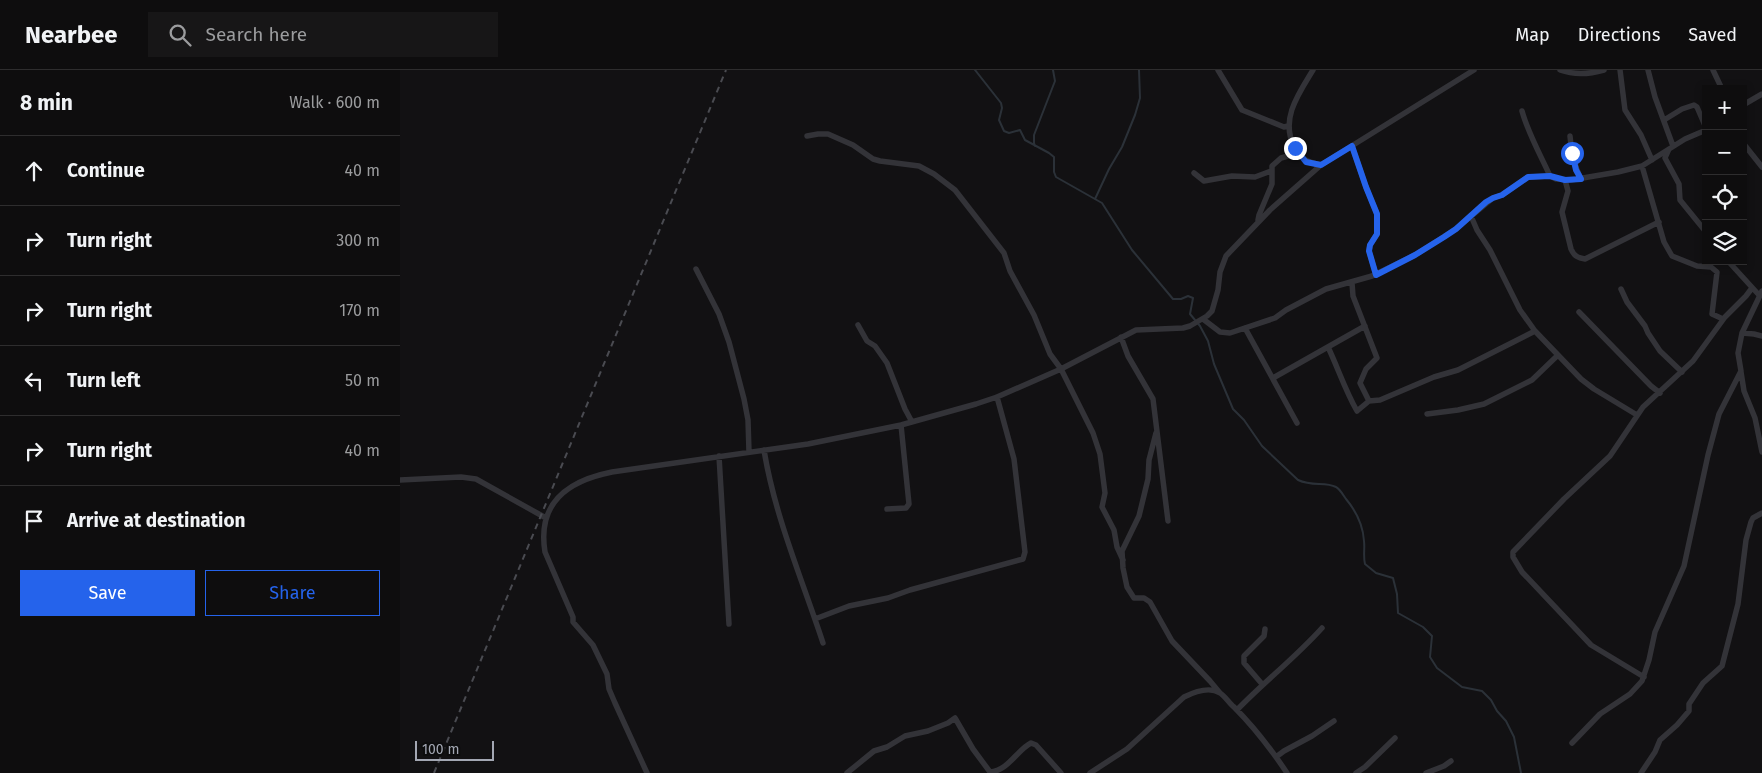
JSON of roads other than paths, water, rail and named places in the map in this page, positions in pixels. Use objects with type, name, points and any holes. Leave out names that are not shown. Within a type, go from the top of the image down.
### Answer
[{"type":"street","points":[[1218,70],[1242,110],[1288,126]]},
{"type":"street","points":[[1313,70],[1298,94],[1290,114],[1288,126],[1290,139],[1298,153],[1306,162],[1321,165]]},
{"type":"street","points":[[647,773],[609,689],[607,674],[593,645],[573,622],[573,617],[546,552],[544,542],[546,518],[549,510],[573,484],[584,479],[626,469],[808,444],[901,425],[997,397],[1061,369],[1136,330],[1183,328],[1198,322],[1212,311],[1218,290],[1220,272],[1226,256],[1258,221],[1321,165],[1474,70]]},
{"type":"street","points":[[1560,70],[1568,73],[1585,73],[1604,70]]},
{"type":"street","points":[[1620,70],[1625,110],[1641,136],[1652,160]]},
{"type":"street","points":[[1648,70],[1671,147],[1665,158],[1679,184],[1680,200],[1702,227]]},
{"type":"street","points":[[1712,70],[1720,85]]},
{"type":"street","points":[[1747,103],[1762,94]]},
{"type":"street","points":[[1664,120],[1694,104],[1702,119]]},
{"type":"street","points":[[1522,110],[1527,128],[1550,176]]},
{"type":"street","points":[[1198,322],[1220,332],[1230,333],[1275,318],[1286,310],[1326,289],[1376,275],[1415,255],[1444,237],[1486,202],[1502,195],[1528,177],[1550,176],[1565,180],[1581,179],[1642,166],[1671,147],[1704,130]]},
{"type":"street","points":[[807,136],[828,134],[853,145],[873,159],[918,166],[934,174],[955,190],[1004,253],[1010,271],[1034,315],[1050,354],[1061,369],[1093,433],[1100,454],[1105,492],[1102,507],[1114,530],[1122,560]]},
{"type":"street","points":[[1570,136],[1576,170],[1581,179]]},
{"type":"street","points":[[1352,146],[1377,214],[1377,234],[1370,245],[1369,251],[1376,275]]},
{"type":"street","points":[[1747,148],[1762,167]]},
{"type":"street","points":[[1258,221],[1272,184],[1271,171],[1275,163],[1281,158],[1298,153]]},
{"type":"street","points":[[1642,166],[1664,242],[1672,256],[1698,266],[1711,267],[1716,272],[1712,314],[1722,319]]},
{"type":"street","points":[[1194,173],[1204,180],[1232,176],[1248,178],[1271,171]]},
{"type":"street","points":[[1565,180],[1568,191],[1562,212],[1571,249],[1578,258],[1585,259],[1659,222]]},
{"type":"street","points":[[1471,216],[1520,310],[1535,331],[1581,379],[1637,415]]},
{"type":"street","points":[[1732,265],[1752,288],[1760,293],[1742,333],[1738,354],[1744,391],[1755,418],[1762,452]]},
{"type":"street","points":[[696,269],[719,314],[729,342],[746,406],[748,452]]},
{"type":"street","points":[[1352,283],[1354,296],[1377,358],[1366,369],[1360,383],[1369,400]]},
{"type":"street","points":[[1621,288],[1627,302],[1646,326],[1648,333],[1660,351],[1682,372]]},
{"type":"street","points":[[1644,677],[1592,645],[1522,572],[1513,557],[1514,552],[1564,499],[1610,456],[1643,406],[1660,393],[1693,361],[1722,319],[1752,288]]},
{"type":"street","points":[[1579,312],[1660,393]]},
{"type":"street","points":[[858,325],[867,341],[875,346],[887,363],[912,422]]},
{"type":"street","points":[[1273,378],[1365,326]]},
{"type":"street","points":[[1246,328],[1298,423]]},
{"type":"street","points":[[1328,347],[1348,396],[1356,410],[1369,400],[1380,400],[1434,376],[1458,370],[1535,331]]},
{"type":"street","points":[[1742,333],[1762,336]]},
{"type":"street","points":[[1121,337],[1128,356],[1153,399],[1168,521]]},
{"type":"street","points":[[1427,414],[1484,404],[1532,380],[1558,355]]},
{"type":"street","points":[[1572,743],[1600,714],[1630,694],[1644,677],[1655,632],[1684,566],[1708,455],[1719,414],[1741,370]]},
{"type":"street","points":[[815,619],[849,606],[888,598],[910,590],[1023,560],[1025,552],[1014,459],[997,397]]},
{"type":"street","points":[[887,509],[906,508],[910,504],[901,425]]},
{"type":"street","points":[[1156,433],[1139,516],[1122,551],[1127,587],[1134,598],[1144,598],[1150,602],[1172,641],[1257,732],[1287,773]]},
{"type":"street","points":[[764,450],[768,476],[778,515],[823,643]]},
{"type":"street","points":[[719,456],[729,624]]},
{"type":"street","points":[[400,480],[476,479],[546,518]]},
{"type":"street","points":[[1641,773],[1655,752],[1660,740],[1678,725],[1689,711],[1690,704],[1703,684],[1722,666],[1738,604],[1746,540],[1751,522],[1762,513]]},
{"type":"street","points":[[1237,710],[1262,684],[1303,649],[1322,628]]},
{"type":"street","points":[[1262,684],[1244,663],[1243,659],[1264,636],[1265,629]]},
{"type":"street","points":[[1090,773],[1127,748],[1184,697],[1207,689],[1220,692]]},
{"type":"street","points":[[846,773],[874,751],[887,747],[905,736],[928,731],[955,718],[988,772],[995,771],[1010,761],[1026,745],[1031,743],[1036,745],[1061,773]]},
{"type":"street","points":[[1276,757],[1334,721]]},
{"type":"street","points":[[1356,773],[1396,738]]},
{"type":"street","points":[[1426,773],[1451,761]]},
{"type":"waterway","points":[[975,70],[1001,103],[1002,108],[999,120],[1004,131],[1009,133],[1020,130],[1025,140],[1054,157],[1056,177],[1102,203],[1132,250],[1173,299],[1181,299],[1188,296],[1193,298],[1190,314],[1200,326],[1208,341],[1214,364],[1233,409],[1244,420],[1262,446],[1298,480],[1332,485],[1340,491],[1353,508],[1361,523],[1365,564],[1376,573],[1393,578],[1397,594],[1398,613],[1423,627],[1432,636],[1430,657],[1437,668],[1462,687],[1482,691],[1491,700],[1497,711],[1506,721],[1514,737],[1521,773]]},
{"type":"waterway","points":[[1035,146],[1034,135],[1055,81],[1053,70]]},
{"type":"waterway","points":[[1095,199],[1122,147],[1135,115],[1140,98],[1139,70]]},
{"type":"railway","points":[[434,773],[726,70]]}]
